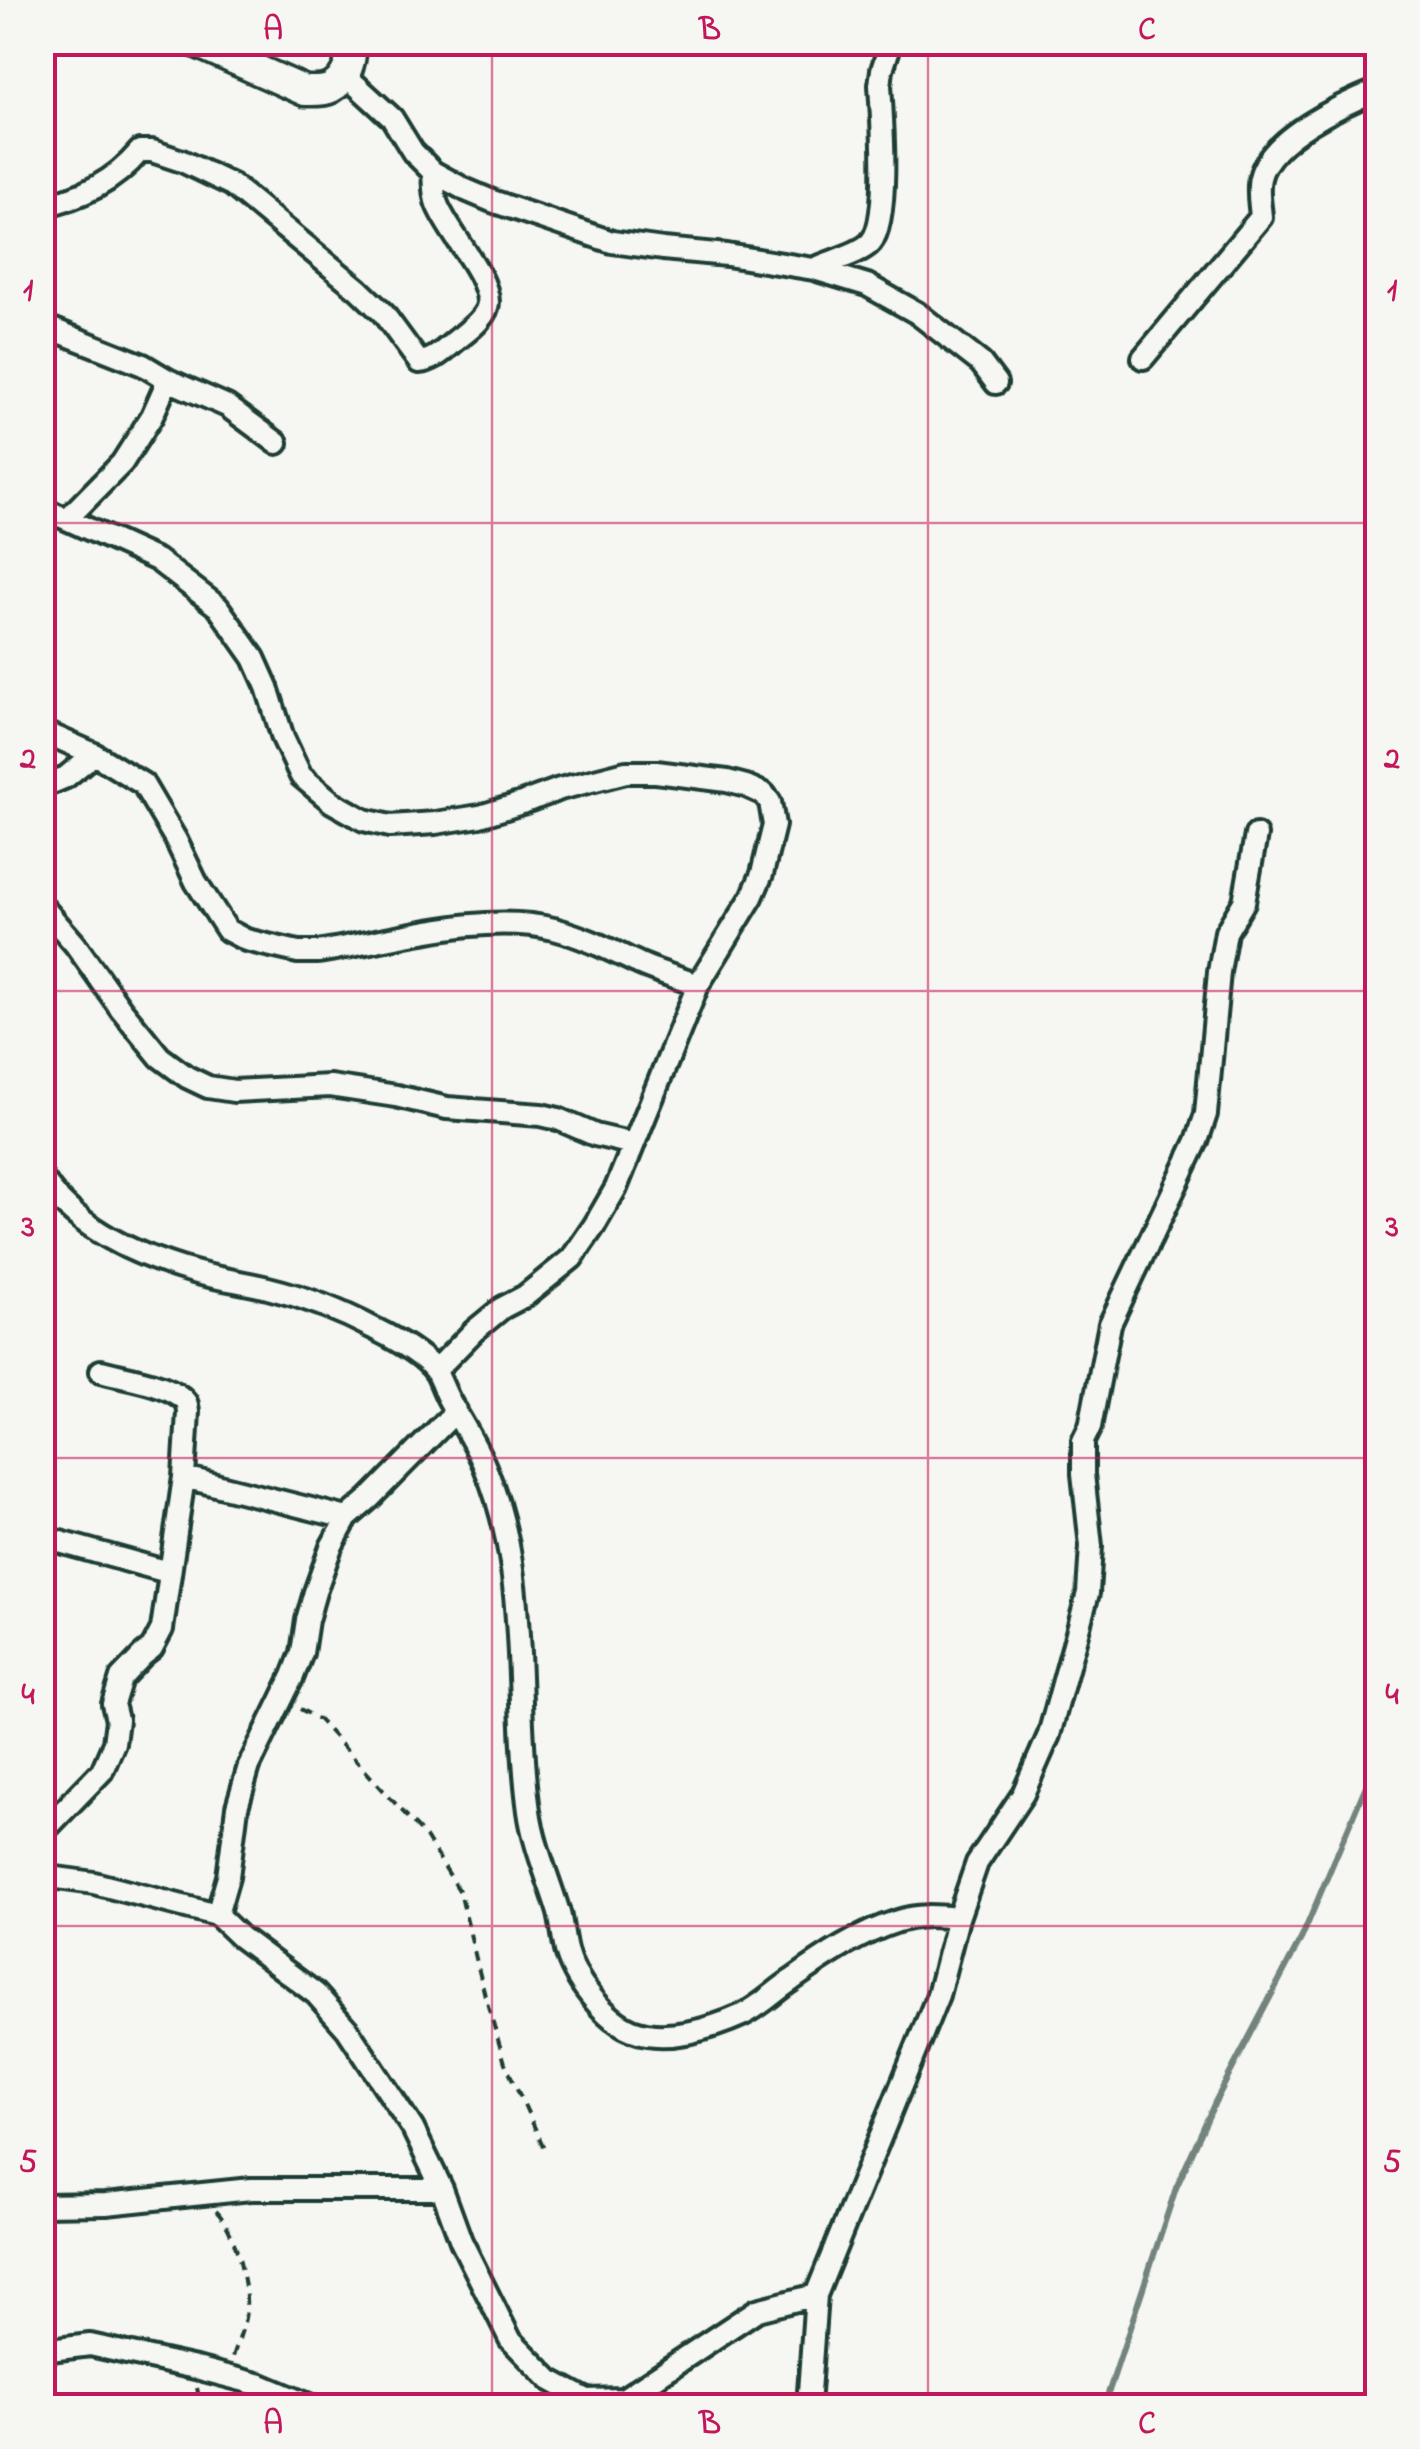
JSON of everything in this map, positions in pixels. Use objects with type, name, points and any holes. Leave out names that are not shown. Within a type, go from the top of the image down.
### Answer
[{"type":"main road","points":[[194,42],[305,91],[333,87],[344,74],[352,54],[350,42]]},
{"type":"street","points":[[814,268],[863,249],[874,240],[882,191],[880,85],[891,42]]},
{"type":"street","points":[[1118,42],[1131,42]]},
{"type":"street","points":[[344,74],[392,118],[413,152],[433,172],[492,201],[612,242],[814,268],[867,285],[917,313],[981,363],[996,383]]},
{"type":"street","points":[[1143,358],[1261,217],[1259,179],[1267,161],[1316,118],[1378,90]]},
{"type":"street","points":[[42,206],[84,195],[140,151],[152,150],[182,161],[232,185],[316,252],[384,313],[419,362],[424,362],[469,330],[484,314],[488,303],[483,284],[434,200],[433,172]]},
{"type":"street","points":[[42,324],[227,406],[276,443]]},
{"type":"street","points":[[67,519],[122,463],[152,416],[168,380]]},
{"type":"street","points":[[42,508],[157,560],[218,606],[254,658],[282,738],[301,776],[332,802],[364,820],[390,826],[480,816],[626,772],[727,781],[764,794],[770,802],[774,825],[762,874],[698,985],[616,1188],[594,1226],[572,1258],[535,1290],[502,1308],[474,1331],[435,1371]]},
{"type":"street","points":[[42,732],[94,754],[143,784],[216,914],[227,930],[246,940],[298,952],[318,952],[464,926],[530,926],[554,929],[597,944],[698,985]]},
{"type":"street","points":[[42,786],[66,778],[94,754]]},
{"type":"street","points":[[808,2406],[816,2295],[938,1995],[958,1918],[978,1864],[1023,1794],[1049,1735],[1088,1594],[1091,1546],[1083,1441],[1090,1426],[1110,1324],[1197,1141],[1206,1114],[1218,972],[1226,932],[1244,902],[1256,835]]},
{"type":"street","points":[[42,906],[160,1057],[208,1087],[234,1091],[330,1086],[447,1108],[541,1114],[595,1135],[632,1144]]},
{"type":"street","points":[[42,1178],[52,1193],[88,1225],[126,1248],[193,1272],[317,1303],[402,1342],[435,1371],[484,1465],[502,1512],[511,1552],[520,1662],[520,1728],[529,1814],[540,1861],[555,1897],[566,1953],[588,1994],[606,2012],[631,2030],[660,2036],[714,2025],[742,2015],[877,1929],[924,1916],[958,1918]]},
{"type":"street","points":[[42,1833],[102,1771],[114,1743],[113,1704],[121,1678],[152,1648],[162,1628],[184,1477],[186,1403],[179,1395],[101,1370]]},
{"type":"street","points":[[217,1915],[228,1877],[237,1807],[249,1766],[302,1653],[315,1592],[331,1547],[346,1518],[456,1411]]},
{"type":"street","points":[[184,1477],[346,1518]]},
{"type":"street","points":[[42,1537],[168,1572]]},
{"type":"street","points":[[42,1876],[94,1882],[217,1915],[316,1994],[346,2029],[413,2129],[442,2189],[461,2241],[510,2340],[550,2380],[587,2400],[623,2399],[757,2310],[816,2295]]},
{"type":"street","points":[[42,2205],[106,2204],[251,2189],[442,2189]]},
{"type":"street","points":[[42,2351],[90,2345],[261,2385],[311,2406]]},
{"type":"path","points":[[282,1698],[318,1719],[426,1836],[460,1892],[505,2063],[544,2148]]},
{"type":"path","points":[[193,2195],[224,2218],[243,2268],[246,2312],[224,2375]]},
{"type":"waterway","points":[[1104,2406],[1176,2188],[1215,2102],[1302,1937],[1378,1757]]}]
